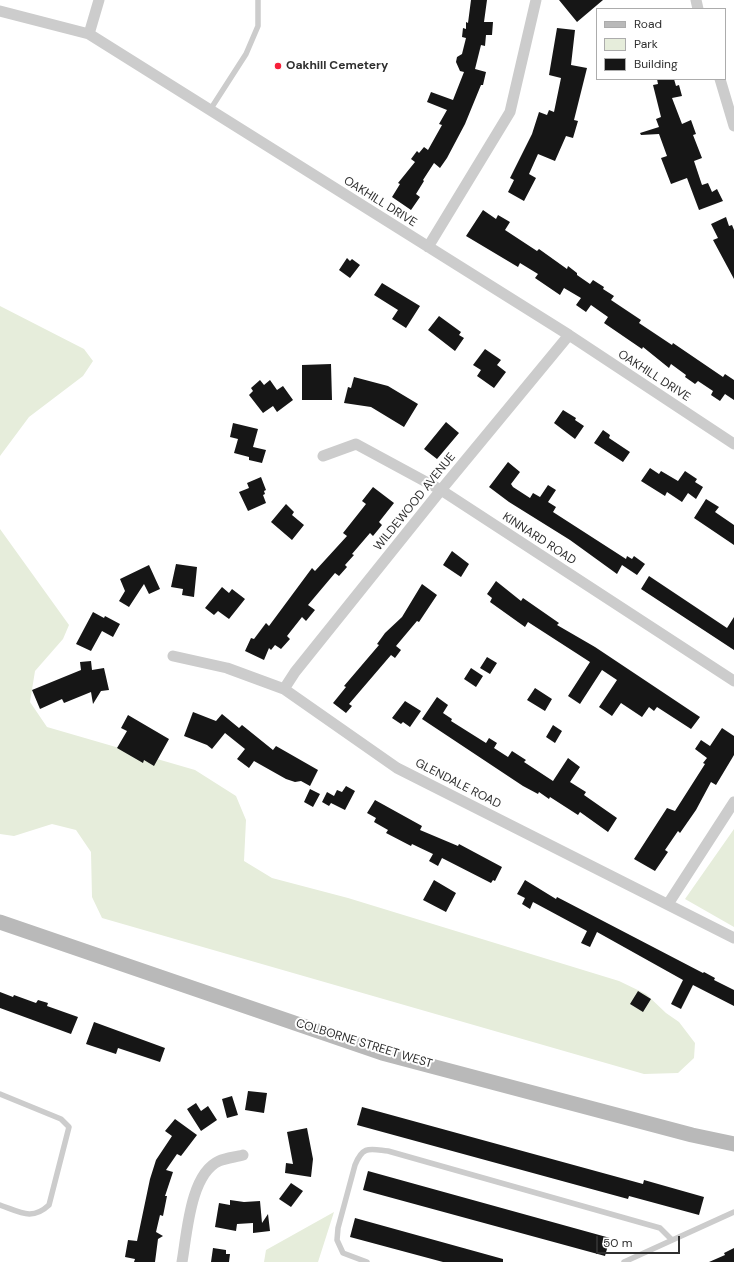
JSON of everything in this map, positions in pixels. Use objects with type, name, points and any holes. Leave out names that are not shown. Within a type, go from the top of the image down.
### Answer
[{"type":"main road","name":"COLBORNE STREET WEST","points":[[0,922],[382,1053],[692,1135],[734,1144]]},
{"type":"street","points":[[89,34],[99,0]]},
{"type":"street","points":[[428,247],[510,112],[536,0]]},
{"type":"street","name":"OAKHILL DRIVE","points":[[0,10],[89,34],[569,335],[734,444]]},
{"type":"street","points":[[720,80],[734,126]]},
{"type":"street","name":"WILDEWOOD AVENUE","points":[[284,689],[295,672],[441,490],[569,335]]},
{"type":"street","name":"KINNARD ROAD","points":[[323,456],[356,444],[441,490],[734,681]]},
{"type":"street","name":"GLENDALE ROAD","points":[[173,656],[227,668],[284,689],[397,768],[734,938]]},
{"type":"street","points":[[668,904],[734,802]]},
{"type":"street","points":[[182,1262],[196,1188],[204,1174],[220,1161],[243,1155]]},
{"type":"lane","points":[[210,110],[246,54],[258,26],[258,0]]},
{"type":"lane","points":[[0,1094],[61,1119],[69,1127],[49,1205],[41,1213],[32,1215],[0,1206]]},
{"type":"lane","points":[[367,1262],[343,1254],[337,1240],[357,1159],[364,1150],[372,1149],[388,1151],[660,1228],[672,1240]]},
{"type":"lane","points":[[624,1262],[734,1212]]},
{"type":"green space","points":[[0,306],[84,349],[93,361],[83,376],[29,417],[0,456]]},
{"type":"green space","points":[[0,529],[69,625],[63,639],[35,671],[30,702],[47,727],[195,770],[236,796],[246,820],[244,861],[272,878],[348,898],[619,981],[646,994],[666,1013],[679,1022],[695,1043],[694,1058],[678,1073],[644,1074],[102,918],[92,897],[91,852],[76,830],[52,824],[14,836],[0,834]]},
{"type":"green space","points":[[734,829],[734,927],[685,899]]},
{"type":"green space","points":[[334,1212],[318,1262],[264,1262],[266,1250]]},
{"type":"building","points":[[471,0],[487,0],[484,22],[493,22],[492,35],[486,35],[485,46],[481,45],[475,69],[486,72],[483,85],[481,85],[465,124],[447,158],[440,168],[434,163],[416,194],[420,197],[411,210],[392,197],[400,184],[398,183],[415,162],[411,159],[417,151],[419,153],[424,147],[428,150],[442,125],[439,124],[447,110],[427,102],[431,92],[453,100],[464,72],[460,71],[456,62],[457,57],[462,54],[466,38],[462,37],[463,28],[466,29],[466,22],[468,23]]},
{"type":"building","points":[[559,0],[603,0],[577,22]]},
{"type":"building","points":[[557,28],[575,30],[571,65],[587,68],[574,120],[578,121],[573,138],[566,136],[555,161],[538,154],[529,174],[536,178],[524,201],[508,192],[514,180],[510,178],[532,134],[539,112],[547,115],[549,110],[554,112],[561,78],[549,75]]},
{"type":"building","points":[[657,80],[674,80],[676,86],[679,85],[682,96],[672,98],[682,124],[691,120],[696,134],[693,135],[702,158],[694,161],[702,185],[708,183],[712,192],[717,189],[723,201],[699,210],[687,178],[671,184],[661,158],[667,156],[659,134],[641,135],[640,133],[659,127],[656,119],[661,117],[653,85],[658,84]]},
{"type":"building","points":[[483,210],[496,219],[498,215],[510,222],[505,230],[537,251],[539,249],[567,269],[568,266],[577,273],[577,275],[590,284],[593,280],[604,287],[603,289],[614,296],[611,300],[641,320],[639,323],[672,345],[673,343],[723,377],[725,374],[734,380],[734,400],[725,394],[720,401],[711,395],[713,391],[698,381],[695,384],[671,364],[669,368],[643,347],[642,349],[604,323],[608,317],[591,305],[586,312],[576,305],[581,298],[564,288],[560,295],[535,278],[538,274],[520,263],[518,267],[466,236]]},
{"type":"building","points":[[726,217],[729,226],[732,225],[734,230],[734,279],[713,240],[718,238],[711,224]]},
{"type":"building","points":[[347,258],[350,261],[352,259],[360,265],[350,278],[339,270]]},
{"type":"building","points":[[382,283],[420,306],[406,328],[392,319],[398,310],[374,295]]},
{"type":"building","points":[[439,316],[461,332],[459,335],[464,338],[455,351],[428,330]]},
{"type":"building","points":[[485,349],[501,360],[497,365],[506,372],[494,388],[477,376],[481,370],[473,365]]},
{"type":"building","points":[[331,364],[332,400],[302,400],[302,365]]},
{"type":"building","points":[[354,377],[388,386],[418,404],[404,427],[371,407],[344,403],[348,387],[351,388]]},
{"type":"building","points":[[260,380],[264,385],[270,380],[277,390],[283,386],[293,400],[277,412],[273,406],[263,413],[249,395],[253,391],[251,388]]},
{"type":"building","points":[[563,410],[576,418],[575,420],[584,426],[575,439],[554,423]]},
{"type":"building","points":[[446,422],[459,433],[437,459],[424,449]]},
{"type":"building","points":[[233,423],[258,429],[253,447],[266,450],[262,463],[249,460],[249,457],[234,453],[238,439],[230,437]]},
{"type":"building","points":[[603,430],[610,435],[609,438],[630,452],[623,462],[594,443]]},
{"type":"building","points":[[508,462],[520,472],[511,484],[513,487],[530,498],[533,493],[540,497],[548,485],[556,490],[548,502],[556,507],[553,512],[626,559],[627,556],[632,559],[634,556],[645,564],[637,575],[622,565],[617,574],[570,540],[509,502],[489,487]]},
{"type":"building","points":[[650,468],[659,474],[661,471],[678,481],[685,471],[697,479],[695,482],[703,487],[696,499],[688,493],[682,502],[667,492],[665,496],[641,481]]},
{"type":"building","points":[[261,477],[266,490],[264,491],[265,494],[263,495],[266,503],[248,511],[239,492],[249,488],[247,483]]},
{"type":"building","points":[[373,487],[394,503],[379,522],[382,525],[373,536],[370,533],[352,554],[354,555],[345,565],[347,567],[339,576],[335,573],[308,605],[315,610],[306,621],[302,617],[287,636],[290,639],[281,649],[275,645],[271,650],[269,648],[264,660],[245,651],[251,638],[254,639],[266,623],[269,626],[312,568],[315,571],[347,536],[343,533],[366,504],[362,501]]},
{"type":"building","points":[[706,499],[719,507],[715,512],[734,525],[734,545],[694,518]]},
{"type":"building","points":[[286,504],[294,512],[292,515],[304,525],[292,540],[271,522]]},
{"type":"building","points":[[452,551],[469,564],[461,577],[443,565]]},
{"type":"building","points":[[176,564],[197,567],[194,597],[182,595],[183,589],[171,587]]},
{"type":"building","points":[[149,565],[160,589],[149,594],[144,584],[129,607],[119,601],[125,591],[120,579]]},
{"type":"building","points":[[649,576],[727,628],[734,617],[734,650],[641,589]]},
{"type":"building","points":[[496,581],[521,601],[523,598],[559,623],[557,625],[595,647],[700,717],[691,729],[657,707],[654,711],[649,707],[642,717],[621,703],[612,716],[599,707],[617,680],[602,670],[580,704],[568,696],[590,662],[528,622],[525,627],[490,602],[492,598],[487,594]]},
{"type":"building","points":[[422,584],[437,595],[419,622],[417,621],[396,646],[401,650],[395,658],[391,655],[349,704],[352,706],[346,713],[333,703],[346,687],[344,686],[379,645],[377,644],[385,633],[402,617]]},
{"type":"building","points":[[222,587],[229,593],[232,589],[245,599],[229,619],[218,611],[214,615],[205,608]]},
{"type":"building","points":[[93,612],[104,618],[105,616],[120,624],[113,637],[102,631],[91,651],[76,644]]},
{"type":"building","points":[[487,657],[497,663],[490,674],[480,668]]},
{"type":"building","points":[[91,661],[92,670],[104,668],[109,690],[101,691],[93,704],[91,692],[64,703],[62,699],[40,709],[32,690],[81,670],[80,662]]},
{"type":"building","points":[[471,668],[483,676],[476,687],[464,679]]},
{"type":"building","points":[[535,688],[552,699],[545,711],[527,700]]},
{"type":"building","points":[[437,697],[448,705],[443,713],[452,719],[451,721],[486,743],[489,738],[497,743],[494,748],[508,757],[512,751],[526,760],[524,762],[553,781],[568,758],[580,767],[570,782],[586,792],[584,795],[617,818],[608,832],[580,812],[578,815],[550,797],[549,799],[539,792],[538,794],[523,786],[422,719]]},
{"type":"building","points":[[405,701],[421,711],[410,727],[403,722],[401,724],[392,718]]},
{"type":"building","points":[[193,712],[216,721],[222,714],[239,728],[242,725],[273,750],[276,746],[318,770],[310,786],[301,781],[295,782],[286,779],[254,761],[249,768],[237,759],[245,749],[225,733],[212,749],[207,745],[184,736]]},
{"type":"building","points":[[128,715],[169,739],[154,766],[144,760],[143,763],[117,748],[127,731],[121,728]]},
{"type":"building","points":[[553,725],[562,731],[555,743],[546,737]]},
{"type":"building","points":[[722,728],[734,736],[734,755],[716,785],[711,782],[696,810],[680,833],[678,831],[665,850],[668,852],[655,871],[634,859],[667,808],[675,811],[705,764],[703,763],[707,758],[695,749],[701,740],[710,746]]},
{"type":"building","points":[[346,786],[355,791],[345,810],[331,803],[329,806],[322,802],[327,792],[334,796],[337,790],[342,792]]},
{"type":"building","points":[[310,789],[320,794],[313,807],[304,802]]},
{"type":"building","points":[[375,800],[422,826],[420,830],[458,846],[459,844],[502,867],[495,881],[493,880],[491,883],[442,858],[438,866],[429,861],[433,854],[412,844],[411,846],[386,833],[388,830],[374,822],[376,818],[367,813]]},
{"type":"building","points":[[434,880],[456,893],[446,912],[423,900]]},
{"type":"building","points":[[525,880],[556,899],[557,897],[715,978],[714,980],[734,990],[734,1006],[693,985],[681,1009],[671,1004],[683,980],[597,932],[590,947],[581,943],[587,931],[533,902],[530,909],[522,904],[525,898],[517,894]]},
{"type":"building","points":[[638,991],[651,999],[643,1012],[630,1004]]},
{"type":"building","points":[[0,992],[13,997],[14,995],[36,1003],[38,1000],[48,1003],[47,1006],[78,1017],[71,1034],[0,1008]]},
{"type":"building","points":[[94,1022],[165,1048],[160,1062],[118,1048],[116,1054],[86,1044]]},
{"type":"building","points":[[248,1091],[267,1093],[264,1113],[245,1110]]},
{"type":"building","points":[[232,1096],[238,1115],[227,1118],[222,1099]]},
{"type":"building","points":[[196,1103],[201,1111],[208,1106],[217,1120],[201,1131],[187,1109]]},
{"type":"building","points":[[362,1107],[643,1184],[644,1180],[704,1197],[699,1215],[629,1196],[628,1199],[357,1125]]},
{"type":"building","points":[[175,1119],[197,1135],[181,1156],[177,1154],[166,1170],[173,1172],[165,1196],[167,1196],[163,1216],[160,1215],[156,1232],[163,1236],[158,1239],[155,1262],[134,1262],[135,1259],[125,1257],[128,1240],[137,1241],[150,1179],[156,1160],[172,1136],[165,1131]]},
{"type":"building","points":[[307,1128],[313,1159],[311,1177],[285,1173],[286,1163],[293,1164],[287,1132]]},
{"type":"building","points":[[368,1171],[610,1238],[605,1256],[363,1190]]},
{"type":"building","points":[[291,1183],[303,1191],[291,1207],[279,1199]]},
{"type":"building","points":[[230,1200],[244,1202],[260,1201],[262,1223],[268,1214],[270,1231],[253,1233],[253,1223],[237,1224],[236,1231],[215,1227],[219,1203],[230,1205]]},
{"type":"building","points":[[355,1218],[503,1259],[503,1262],[443,1262],[350,1237]]},
{"type":"building","points":[[213,1248],[226,1250],[226,1254],[230,1254],[229,1262],[211,1262]]},
{"type":"building","points":[[734,1248],[734,1262],[709,1262],[725,1255],[724,1253]]},
{"type":"place","name":"Oakhill Cemetery","points":[[278,66]]}]
